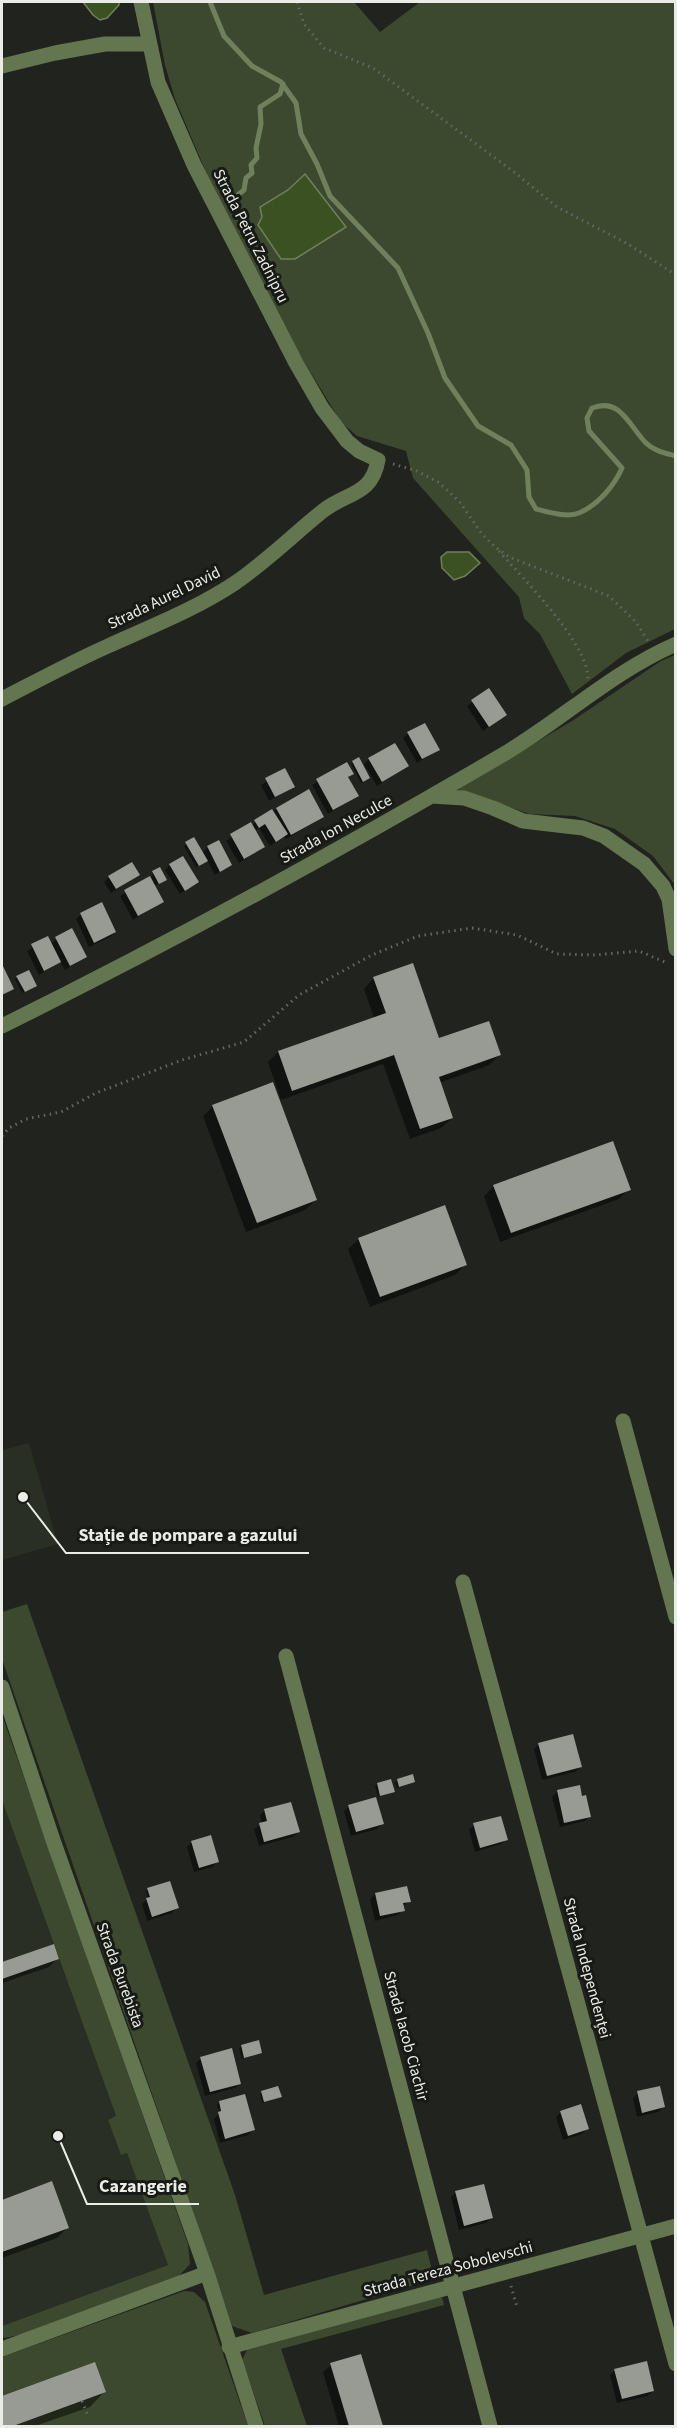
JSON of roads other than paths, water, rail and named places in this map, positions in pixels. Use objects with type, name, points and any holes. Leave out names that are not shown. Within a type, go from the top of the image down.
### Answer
[{"type":"street","name":"Strada Petru Zadnipru","points":[[141,2],[158,82],[194,165],[296,363],[322,408],[347,441],[359,451],[378,460]]},
{"type":"street","points":[[2,66],[105,44],[150,44]]},
{"type":"street","name":"Strada Aurel David","points":[[2,699],[107,646],[174,617],[236,583],[327,508],[370,483],[376,474],[378,460]]},
{"type":"street","name":"Strada Ion Neculce","points":[[2,1026],[97,979],[270,887],[431,796],[506,753],[620,673],[675,644]]},
{"type":"street","points":[[431,796],[464,798],[522,821],[583,828],[604,836],[644,864],[663,886],[669,899],[675,949]]},
{"type":"street","points":[[623,1421],[675,1617]]},
{"type":"street","name":"Strada Independenței","points":[[463,1582],[675,2364]]},
{"type":"street","name":"Strada Iacob Ciachir","points":[[286,1656],[490,2427]]},
{"type":"street","name":"Strada Burebista","points":[[2,1687],[53,1840],[207,2273],[256,2427]]},
{"type":"street","name":"Strada Tereza Sobolevschi","points":[[230,2347],[675,2226]]},
{"type":"street","points":[[2,2349],[207,2273]]},
{"type":"waterway","points":[[210,2],[224,36],[252,66],[281,82],[296,103],[301,134],[330,196],[398,268],[428,333],[445,378],[478,426],[511,445],[527,470],[529,497],[536,509],[564,515],[579,513],[599,500],[619,475],[622,468],[589,431],[587,418],[592,408],[610,406],[624,415],[649,446],[676,456]]},
{"type":"waterway","points":[[234,198],[244,190],[246,178],[252,173],[251,165],[257,158],[256,148],[261,124],[260,107],[280,94],[283,84]]},
{"type":"place","name":"Stație de pompare a gazului","points":[[23,1497]]},
{"type":"place","name":"Cazangerie","points":[[58,2136]]}]
